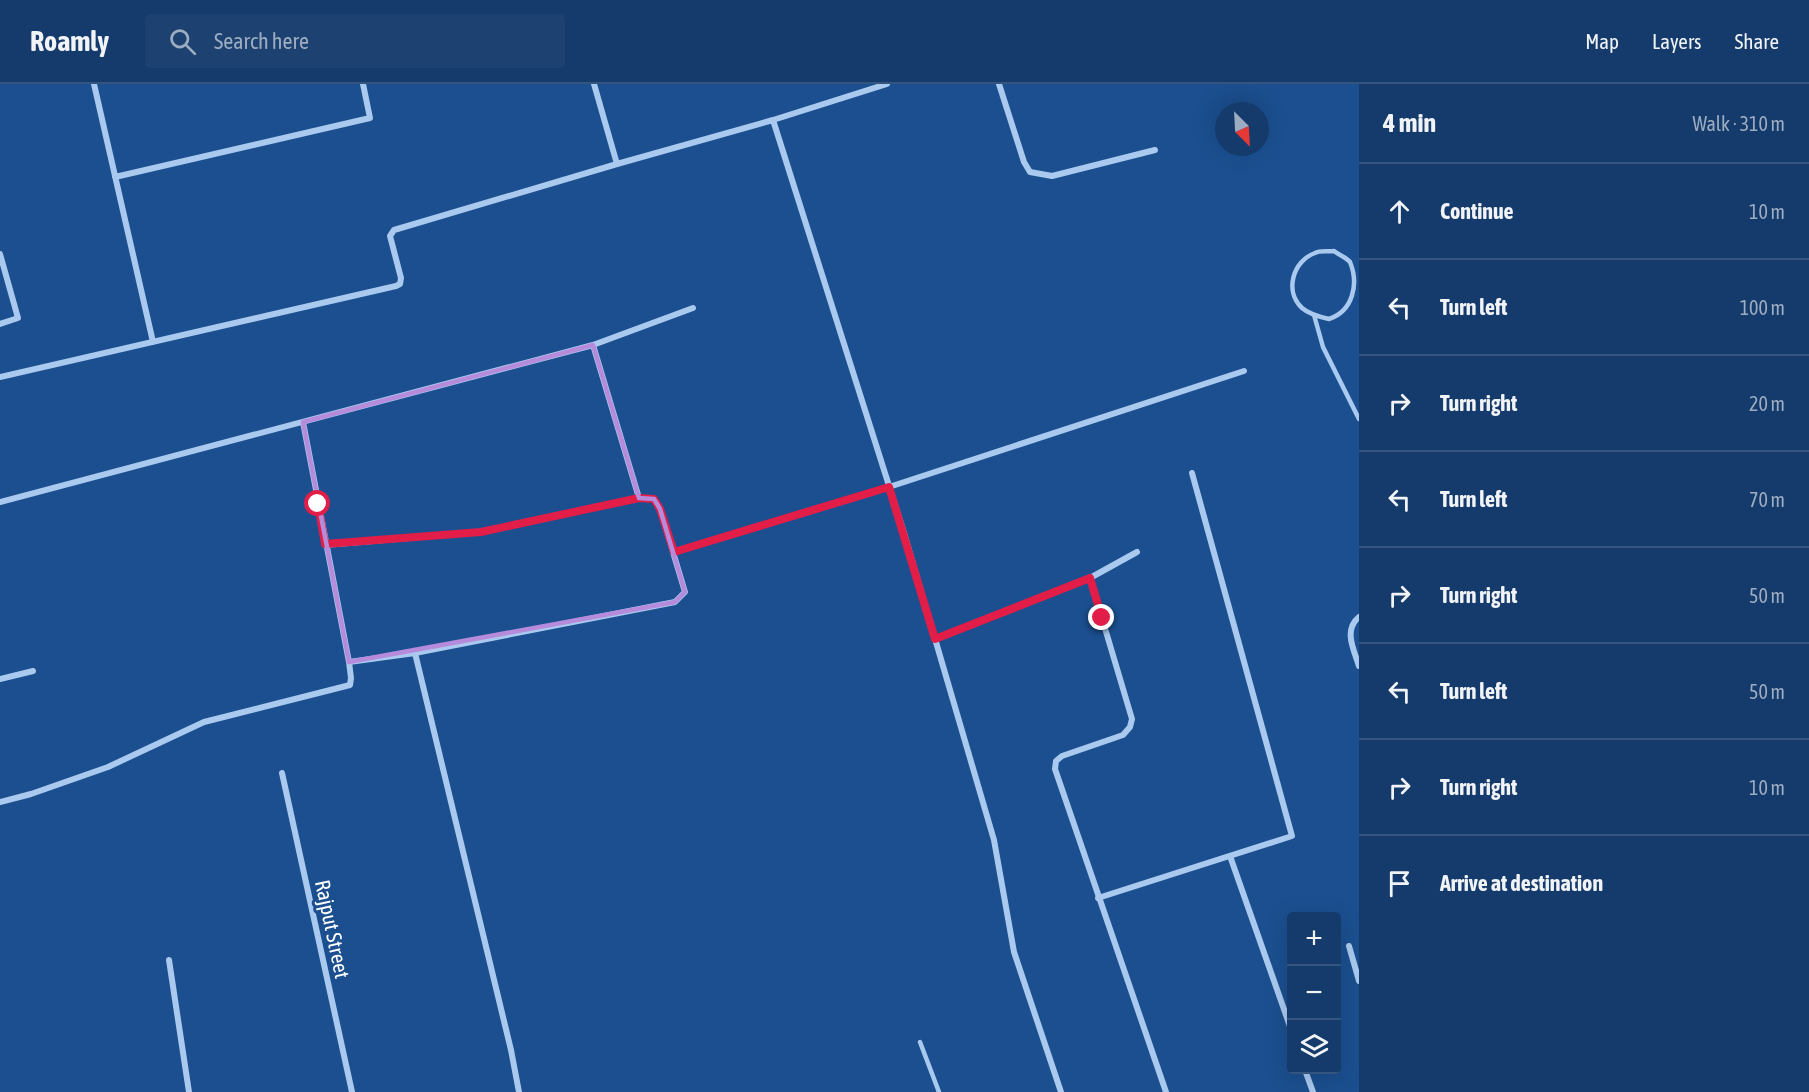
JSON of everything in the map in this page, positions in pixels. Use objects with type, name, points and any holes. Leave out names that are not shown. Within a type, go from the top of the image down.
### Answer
[{"type":"street","points":[[94,84],[153,342]]},
{"type":"street","points":[[115,177],[370,118],[363,84]]},
{"type":"street","points":[[594,84],[617,164]]},
{"type":"street","points":[[0,377],[396,286],[400,284],[401,278],[390,236],[394,230],[773,120],[887,84]]},
{"type":"street","points":[[999,84],[1024,162],[1030,172],[1052,176],[1155,150]]},
{"type":"street","points":[[773,120],[935,639],[994,840],[1014,952],[1061,1092]]},
{"type":"street","points":[[0,254],[18,318],[0,324]]},
{"type":"street","points":[[0,502],[593,345],[693,308]]},
{"type":"street","points":[[593,345],[639,498]]},
{"type":"street","points":[[674,552],[889,487],[1244,371]]},
{"type":"street","points":[[0,802],[31,794],[108,767],[204,722],[350,686],[349,662],[303,422]]},
{"type":"street","points":[[1098,898],[1292,836],[1192,472]]},
{"type":"street","points":[[325,544],[481,532],[639,498],[654,499],[660,509],[685,592],[675,602],[415,654],[349,662]]},
{"type":"street","points":[[935,639],[1090,578],[1137,552]]},
{"type":"street","points":[[1090,578],[1132,719],[1130,728],[1123,735],[1062,756],[1056,761],[1055,769],[1166,1092]]},
{"type":"street","points":[[1359,617],[1353,622],[1350,632],[1359,666]]},
{"type":"street","points":[[415,654],[519,1092]]},
{"type":"street","points":[[0,679],[33,670]]},
{"type":"street","name":"Rajput Street","points":[[282,773],[352,1092]]},
{"type":"street","points":[[1230,856],[1288,1020]]},
{"type":"street","points":[[1349,946],[1359,981]]},
{"type":"street","points":[[169,960],[189,1092]]},
{"type":"street","points":[[1306,1074],[1313,1092]]},
{"type":"lane","points":[[1314,315],[1329,319],[1335,317],[1349,307],[1358,292],[1358,275],[1349,260],[1334,251],[1316,252],[1301,260],[1293,275],[1293,293],[1302,307],[1314,315],[1323,347],[1359,419]]},
{"type":"lane","points":[[920,1042],[939,1092]]},
{"type":"highlighted area","points":[[593,345],[639,498],[654,499],[660,509],[685,592],[675,602],[349,662],[303,422]]},
{"type":"route","points":[[318,504],[325,544],[481,532],[639,498],[654,499],[660,509],[674,552],[889,487],[935,639],[1090,578],[1102,618]]}]
